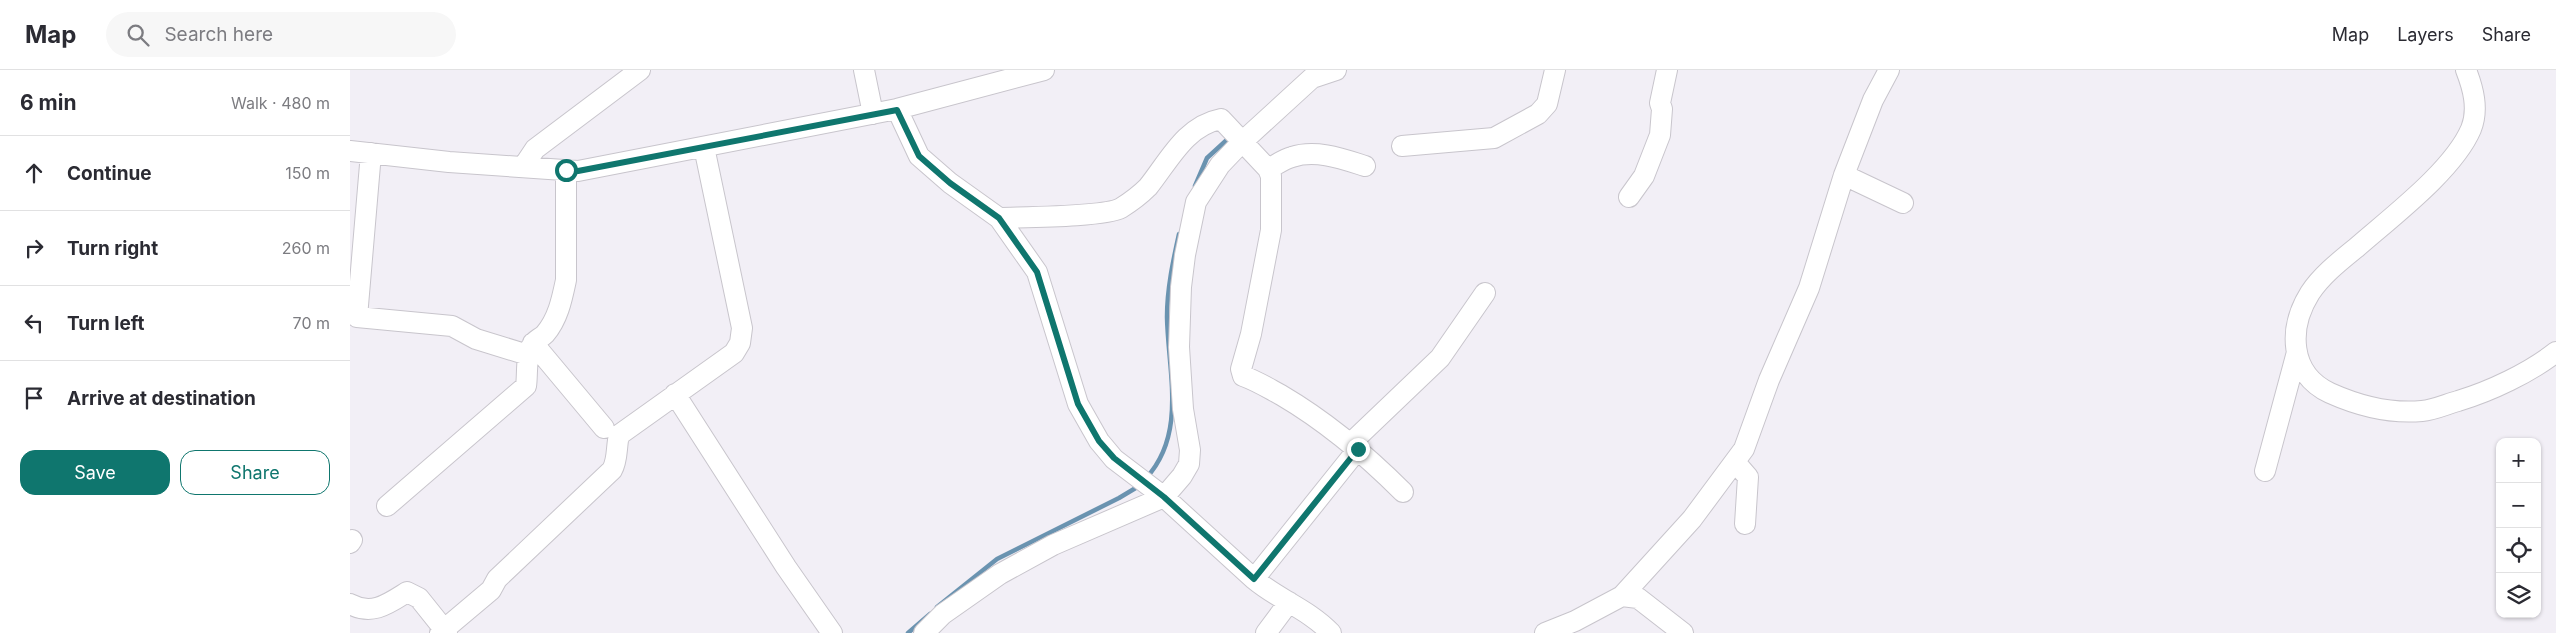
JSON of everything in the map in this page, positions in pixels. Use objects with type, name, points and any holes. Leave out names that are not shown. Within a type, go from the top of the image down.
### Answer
[{"type":"street","points":[[523,167],[536,149],[640,70]]},
{"type":"street","points":[[864,70],[873,114]]},
{"type":"street","points":[[350,151],[578,171],[897,110],[1044,70]]},
{"type":"street","points":[[924,633],[943,614],[1000,574],[1159,492],[1189,464],[1190,450],[1183,409],[1180,347],[1181,287],[1191,221],[1196,202],[1237,135],[1312,78],[1336,70]]},
{"type":"street","points":[[1402,146],[1494,138],[1538,114],[1547,104],[1555,70]]},
{"type":"street","points":[[1629,197],[1644,176],[1660,135],[1662,109],[1660,103],[1667,70]]},
{"type":"street","points":[[1545,633],[1575,621],[1622,596],[1692,518],[1744,449],[1769,380],[1809,288],[1844,175],[1868,112],[1889,70]]},
{"type":"street","points":[[2466,70],[2472,86],[2475,104],[2471,128],[2458,151],[2429,183],[2331,269],[2310,294],[2296,325],[2297,352],[2304,374],[2327,391],[2357,405],[2390,410],[2423,411],[2465,399],[2506,381],[2556,352]]},
{"type":"street","points":[[897,110],[919,156],[950,183],[999,218],[1037,272],[1078,404],[1099,441],[1114,458],[1159,492],[1268,591],[1316,617],[1331,633]]},
{"type":"street","points":[[999,218],[1099,213],[1119,209],[1147,188],[1170,155],[1206,122],[1221,119],[1268,169],[1271,176],[1271,230],[1251,334],[1241,370],[1243,376],[1256,380],[1311,413],[1354,446],[1403,492]]},
{"type":"street","points":[[351,606],[379,609],[407,592],[419,598],[443,632],[491,590],[497,578],[612,470],[616,463],[616,446],[619,435],[734,353],[742,337],[742,328],[704,146]]},
{"type":"street","points":[[371,154],[357,318],[452,326],[476,339],[530,349],[604,428]]},
{"type":"street","points":[[1268,169],[1292,157],[1307,154],[1337,157],[1365,166]]},
{"type":"street","points":[[386,506],[526,386],[530,349],[557,316],[566,280],[566,170]]},
{"type":"street","points":[[1844,175],[1903,203]]},
{"type":"street","points":[[1254,579],[1354,446],[1440,358],[1485,293]]},
{"type":"street","points":[[2265,471],[2297,352]]},
{"type":"street","points":[[675,394],[786,567],[824,630]]},
{"type":"street","points":[[1735,462],[1748,477],[1745,524]]},
{"type":"street","points":[[1622,596],[1638,598],[1683,633]]},
{"type":"street","points":[[1266,633],[1289,602]]},
{"type":"waterway","points":[[1195,186],[1207,158],[1230,137]]},
{"type":"waterway","points":[[1146,478],[1159,461],[1167,442],[1171,422],[1172,380],[1167,307],[1179,234]]},
{"type":"waterway","points":[[937,607],[997,559],[1119,498],[1139,486]]},
{"type":"waterway","points":[[908,633],[930,614]]},
{"type":"route","points":[[566,170],[578,171],[897,110],[919,156],[950,183],[999,218],[1037,272],[1078,404],[1099,441],[1114,458],[1132,470],[1164,497],[1254,579],[1358,449]]}]
